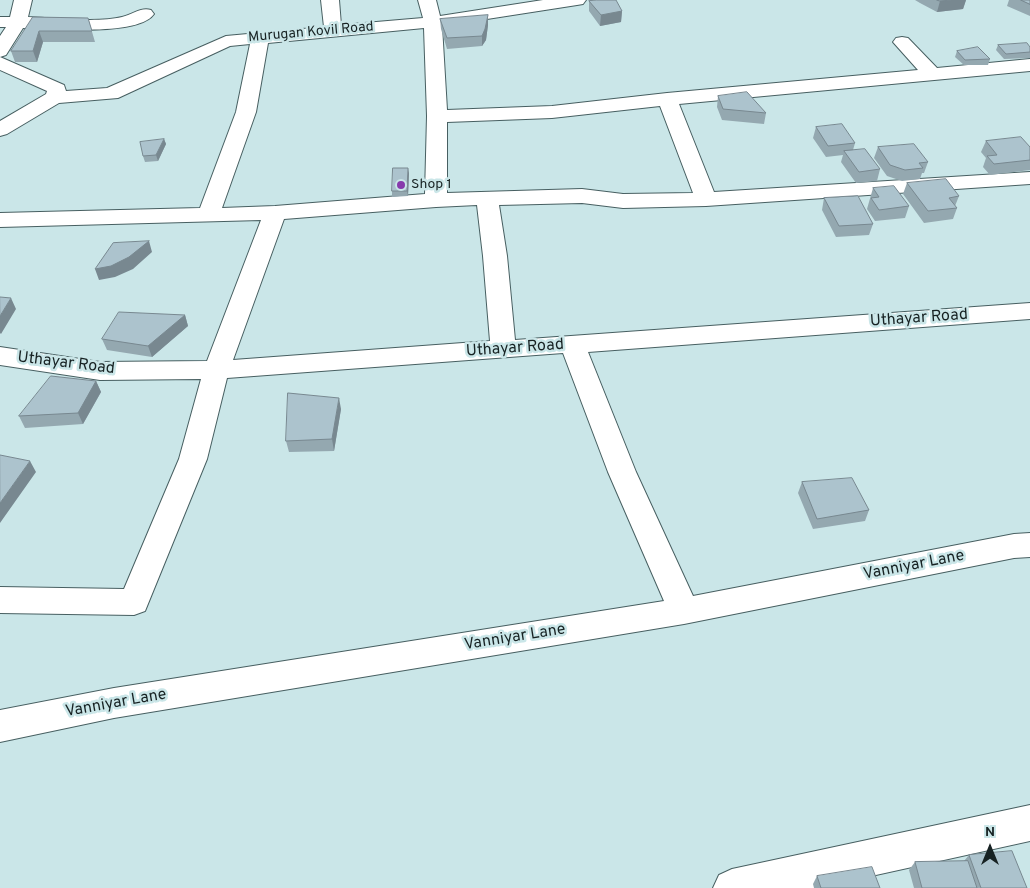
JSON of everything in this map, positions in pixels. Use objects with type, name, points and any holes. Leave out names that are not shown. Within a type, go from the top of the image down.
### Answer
[{"type":"street","points":[[0,51],[18,22],[23,0]]},
{"type":"street","points":[[330,0],[333,31]]},
{"type":"street","points":[[427,0],[433,22],[437,116],[436,200]]},
{"type":"street","name":"Murugan Kovil Road","points":[[55,97],[111,94],[226,42],[260,37],[433,22],[577,0]]},
{"type":"street","points":[[0,22],[109,24],[126,22],[145,14]]},
{"type":"street","points":[[208,216],[246,112],[260,37]]},
{"type":"street","points":[[902,42],[932,74]]},
{"type":"street","points":[[0,63],[57,89],[55,97],[0,130]]},
{"type":"street","points":[[437,116],[552,112],[667,99],[1030,65]]},
{"type":"street","points":[[667,99],[706,199]]},
{"type":"street","points":[[0,220],[274,213],[436,200],[582,196],[623,201],[706,199],[1030,178]]},
{"type":"street","points":[[487,199],[495,256],[504,350]]},
{"type":"street","points":[[0,600],[134,602],[193,459],[216,370],[274,213]]},
{"type":"street","name":"Uthayar Road","points":[[0,356],[100,371],[216,370],[1030,311]]},
{"type":"street","points":[[572,344],[622,472],[684,611]]},
{"type":"street","name":"Vanniyar Lane","points":[[0,726],[114,703],[684,611],[1014,546],[1030,545]]},
{"type":"street","points":[[732,888],[1030,822]]},
{"type":"building","points":[[616,0],[622,11],[601,15],[589,1]]},
{"type":"building","points":[[1021,0],[1030,0],[1030,4]]},
{"type":"building","points":[[488,15],[482,36],[447,38],[440,19]]},
{"type":"building","points":[[33,17],[88,18],[92,31],[39,31],[33,51],[11,51]]},
{"type":"building","points":[[1027,43],[1030,47],[1030,52],[1006,54],[998,45]]},
{"type":"building","points":[[978,47],[990,59],[965,60],[957,51]]},
{"type":"building","points":[[747,92],[766,113],[723,109],[718,96]]},
{"type":"building","points":[[842,124],[855,143],[828,146],[816,127]]},
{"type":"building","points":[[1021,137],[1030,147],[1030,160],[994,164],[987,156],[997,155],[986,141]]},
{"type":"building","points":[[164,139],[156,155],[143,156],[140,142]]},
{"type":"building","points":[[914,144],[928,162],[919,163],[923,168],[905,170],[890,165],[878,147]]},
{"type":"building","points":[[865,149],[880,169],[859,172],[844,151]]},
{"type":"building","name":"Shop 1","points":[[393,168],[408,168],[407,191],[392,191]]},
{"type":"building","points":[[946,179],[959,196],[949,198],[957,208],[928,211],[907,183]]},
{"type":"building","points":[[894,186],[909,206],[879,210],[871,198],[879,197],[873,188]]},
{"type":"building","points":[[858,196],[873,224],[839,226],[824,198]]},
{"type":"building","points":[[149,241],[129,257],[111,266],[95,269],[113,243]]},
{"type":"building","points":[[0,297],[11,298],[0,316]]},
{"type":"building","points":[[119,312],[185,315],[148,346],[102,339]]},
{"type":"building","points":[[51,376],[96,381],[78,413],[19,416]]},
{"type":"building","points":[[288,393],[339,398],[332,439],[286,441]]},
{"type":"building","points":[[0,455],[30,461],[0,503]]},
{"type":"building","points":[[852,478],[869,510],[817,519],[802,482]]},
{"type":"building","points":[[1012,851],[1027,888],[981,888],[969,855]]},
{"type":"building","points":[[968,861],[977,888],[922,888],[915,862]]},
{"type":"building","points":[[872,867],[880,888],[821,888],[817,876]]},
{"type":"place","name":"Shop 1","points":[[401,185]]}]
